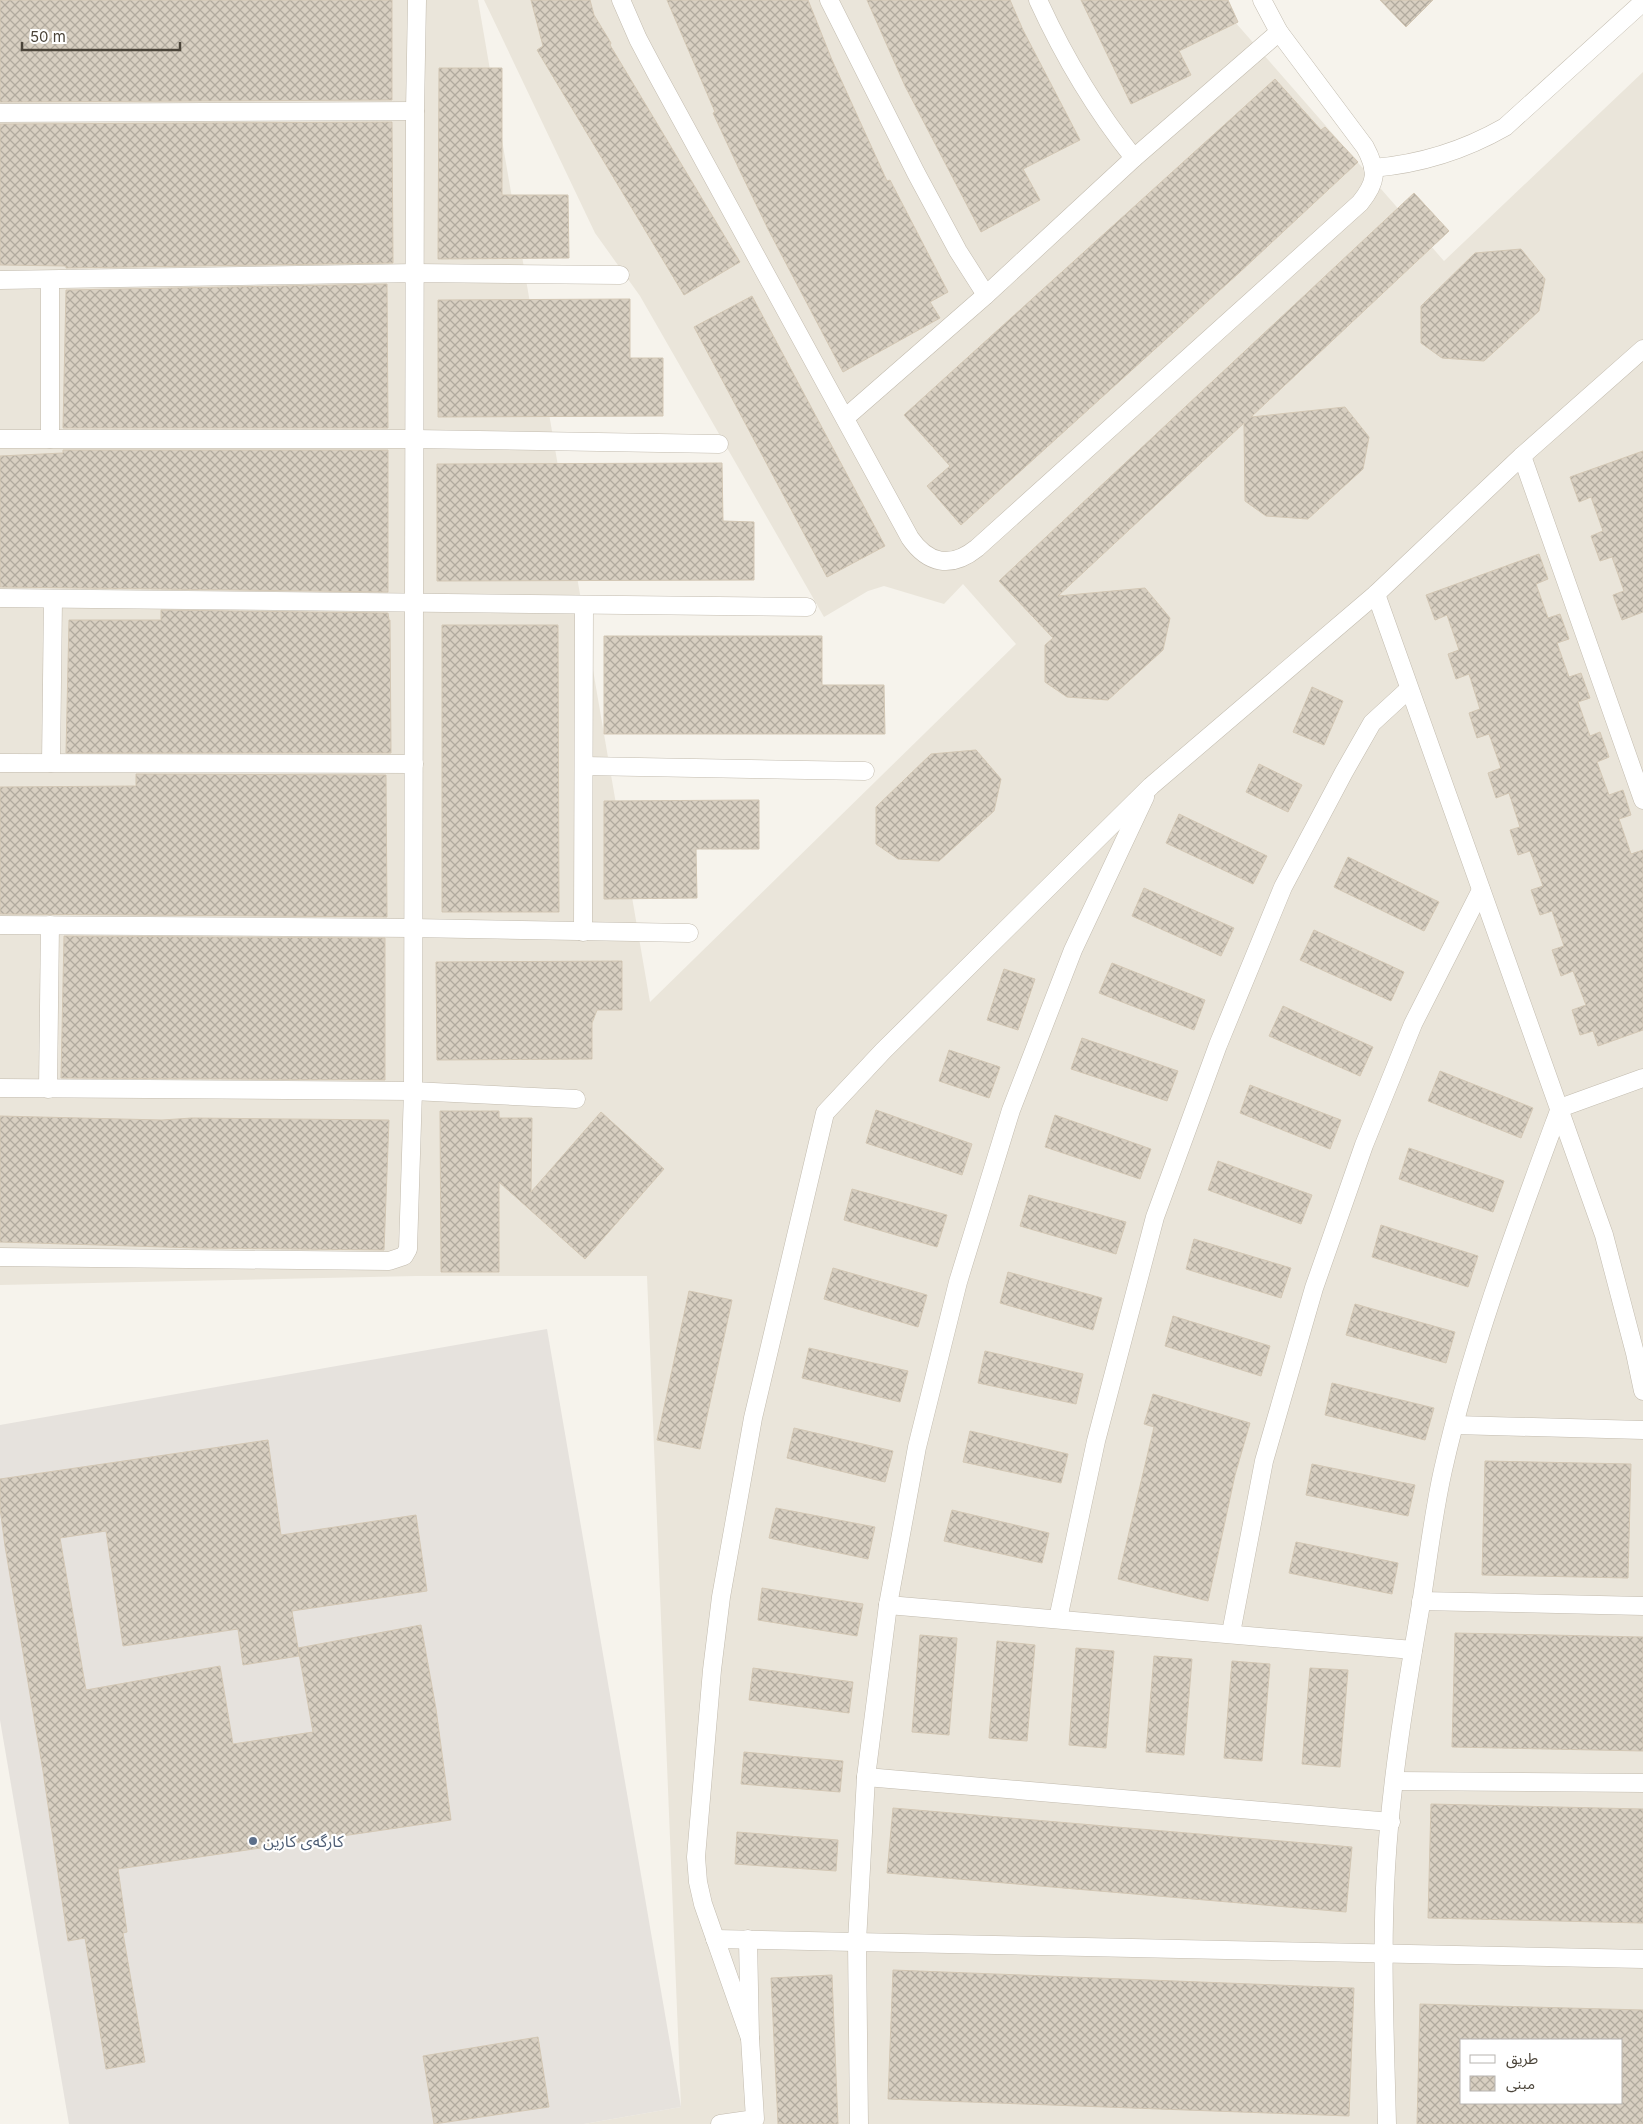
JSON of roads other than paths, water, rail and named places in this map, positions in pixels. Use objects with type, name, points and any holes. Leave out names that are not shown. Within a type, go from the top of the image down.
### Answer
[{"type":"street","points":[[0,1257],[398,1259],[404,1256],[408,1249],[413,1091],[412,928],[417,0]]},
{"type":"street","points":[[621,0],[638,39],[918,549],[927,556],[941,562],[968,555],[1360,203],[1372,188],[1373,168],[1365,148],[1279,32],[1262,0]]},
{"type":"street","points":[[829,0],[925,190],[958,251],[986,295]]},
{"type":"street","points":[[1038,0],[1055,37],[1083,87],[1108,126],[1134,158]]},
{"type":"street","points":[[1373,168],[1419,162],[1442,156],[1484,139],[1504,127],[1643,2]]},
{"type":"street","points":[[845,418],[986,295],[1134,158],[1279,32]]},
{"type":"street","points":[[0,113],[415,111]]},
{"type":"street","points":[[0,280],[50,281],[415,273],[620,276]]},
{"type":"street","points":[[50,281],[50,439]]},
{"type":"street","points":[[750,2038],[703,1904],[698,1882],[696,1857],[712,1670],[721,1597],[753,1418],[826,1113],[883,1051],[1151,786],[1376,594],[1522,456],[1643,349]]},
{"type":"street","points":[[0,440],[415,439],[719,444]]},
{"type":"street","points":[[1522,456],[1643,800]]},
{"type":"street","points":[[1376,594],[1604,1235],[1636,1353],[1643,1391]]},
{"type":"street","points":[[0,598],[415,601],[807,607]]},
{"type":"street","points":[[51,763],[53,599]]},
{"type":"street","points":[[582,932],[584,605]]},
{"type":"street","points":[[1058,1619],[1096,1441],[1155,1216],[1218,1045],[1283,887],[1344,772],[1372,724],[1409,689]]},
{"type":"street","points":[[0,763],[414,764]]},
{"type":"street","points":[[584,766],[865,771]]},
{"type":"street","points":[[859,2124],[857,1942],[866,1777],[888,1605],[917,1447],[958,1282],[1011,1110],[1073,950],[1151,786]]},
{"type":"street","points":[[1231,1633],[1264,1461],[1314,1288],[1364,1145],[1413,1024],[1481,890]]},
{"type":"street","points":[[0,925],[412,928],[689,934]]},
{"type":"street","points":[[48,1088],[50,925]]},
{"type":"street","points":[[1386,2124],[1384,1953],[1386,1867],[1395,1781],[1413,1650],[1443,1471],[1475,1351],[1504,1259],[1560,1108],[1643,1078]]},
{"type":"street","points":[[0,1088],[413,1091],[576,1098]]},
{"type":"street","points":[[1455,1425],[1643,1430]]},
{"type":"street","points":[[1421,1601],[1643,1606]]},
{"type":"street","points":[[888,1605],[1413,1650]]},
{"type":"street","points":[[866,1777],[1391,1822]]},
{"type":"street","points":[[1395,1781],[1643,1783]]},
{"type":"street","points":[[715,1939],[1643,1959]]},
{"type":"street","points":[[720,2124],[755,2119],[750,2038],[748,1939]]},
{"type":"place","name":"کارگەی کارین","points":[[253,1841]]}]
